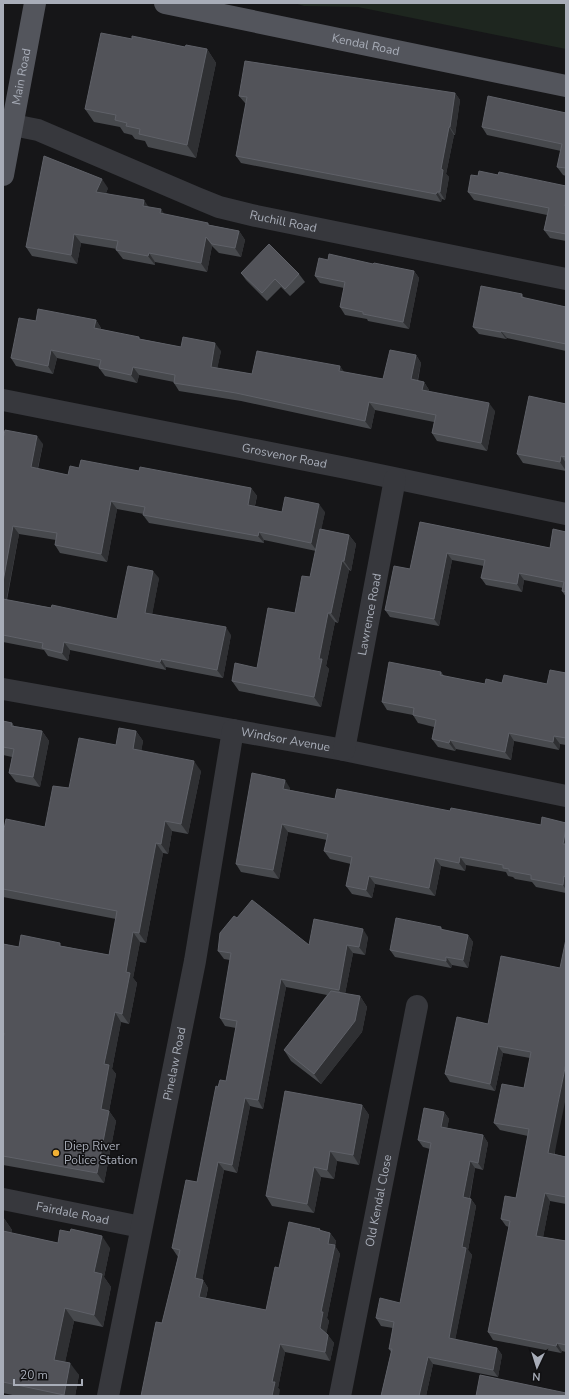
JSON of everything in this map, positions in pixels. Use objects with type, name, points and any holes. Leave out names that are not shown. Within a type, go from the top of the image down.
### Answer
[{"type":"main road","name":"Main Road","points":[[3,175],[35,3]]},
{"type":"main road","name":"Kendal Road","points":[[166,3],[566,86]]},
{"type":"street","name":"Ruchill Road","points":[[13,125],[38,130],[197,198],[220,206],[256,216],[566,279]]},
{"type":"street","name":"Grosvenor Road","points":[[3,400],[346,468],[566,514]]},
{"type":"street","name":"Lawrence Road","points":[[344,750],[395,479]]},
{"type":"street","name":"Windsor Avenue","points":[[3,689],[344,750],[566,796]]},
{"type":"street","name":"Pinelaw Road","points":[[108,1396],[195,961],[233,730]]},
{"type":"street","name":"Old Kendal Close","points":[[340,1396],[417,1006]]},
{"type":"street","name":"Fairdale Road","points":[[3,1199],[142,1227]]},
{"type":"shaded area","points":[[294,3],[566,3],[566,49],[358,7],[304,6]]},
{"type":"building","points":[[101,33],[132,39],[132,36],[185,47],[186,45],[207,49],[187,145],[139,134],[140,129],[126,126],[127,123],[115,120],[116,115],[85,109]]},
{"type":"building","points":[[245,61],[455,93],[450,127],[441,169],[443,170],[440,192],[437,192],[436,194],[236,156],[247,97],[239,96]]},
{"type":"building","points":[[488,96],[566,113],[566,168],[557,167],[562,144],[482,127]]},
{"type":"building","points":[[44,156],[102,179],[96,192],[144,200],[143,206],[161,209],[160,213],[239,231],[235,248],[212,244],[206,237],[201,263],[149,253],[148,256],[116,250],[118,241],[74,234],[71,255],[26,247]]},
{"type":"building","points":[[479,171],[498,175],[499,172],[566,186],[566,234],[544,230],[549,208],[468,192],[471,175],[478,176]]},
{"type":"building","points":[[269,244],[299,274],[285,289],[275,279],[262,293],[241,273]]},
{"type":"building","points":[[329,254],[414,271],[403,322],[363,314],[363,312],[340,307],[345,282],[315,276],[319,258],[328,260]]},
{"type":"building","points":[[481,286],[522,294],[521,297],[566,307],[566,344],[473,327]]},
{"type":"building","points":[[38,309],[96,320],[94,328],[139,337],[139,339],[181,347],[183,337],[215,343],[211,367],[252,374],[257,351],[340,366],[339,371],[383,379],[390,350],[416,355],[411,379],[424,382],[422,390],[489,403],[481,443],[432,433],[436,415],[369,402],[365,421],[236,393],[174,383],[175,375],[133,367],[131,375],[99,368],[101,360],[51,350],[48,366],[11,358],[19,318],[36,321]]},
{"type":"building","points":[[529,396],[566,404],[566,457],[561,456],[560,462],[517,454]]},
{"type":"building","points":[[5,430],[37,436],[31,467],[68,475],[70,466],[79,468],[81,460],[139,471],[140,467],[251,488],[248,505],[282,512],[285,497],[319,504],[311,543],[259,532],[258,536],[143,515],[145,507],[111,501],[101,554],[55,545],[57,533],[13,526],[3,582],[3,439]]},
{"type":"building","points":[[420,522],[550,548],[553,529],[566,532],[566,592],[562,591],[564,582],[519,573],[517,584],[481,578],[485,560],[447,553],[434,619],[385,610],[394,566],[410,569]]},
{"type":"building","points":[[320,529],[349,535],[331,613],[328,613],[319,659],[322,659],[314,697],[232,681],[235,663],[257,668],[268,608],[295,613],[302,576],[310,577]]},
{"type":"building","points":[[128,566],[153,571],[145,613],[226,627],[217,670],[161,659],[160,662],[64,642],[62,653],[42,648],[43,643],[3,635],[3,599],[51,608],[52,605],[117,619]]},
{"type":"building","points":[[389,662],[441,672],[440,675],[485,684],[486,679],[502,683],[504,675],[547,684],[550,670],[566,673],[566,738],[554,736],[553,742],[509,733],[505,752],[450,740],[449,743],[432,739],[436,720],[413,715],[414,708],[382,702]]},
{"type":"building","points":[[3,721],[12,723],[11,726],[42,731],[33,777],[9,773],[14,749],[3,747]]},
{"type":"building","points":[[119,728],[136,731],[133,749],[194,761],[181,824],[165,821],[161,844],[156,843],[139,933],[133,932],[126,972],[130,973],[122,1014],[115,1012],[104,1064],[109,1065],[101,1109],[109,1111],[97,1173],[3,1156],[3,944],[19,947],[21,935],[60,943],[60,946],[109,955],[117,911],[3,889],[3,834],[6,819],[45,827],[53,786],[69,788],[79,738],[116,745]]},
{"type":"building","points":[[252,773],[285,780],[283,789],[335,799],[337,789],[450,811],[451,808],[541,825],[542,817],[566,823],[563,844],[566,844],[566,877],[564,876],[563,885],[531,879],[531,875],[509,871],[509,869],[503,868],[503,865],[460,857],[459,863],[435,858],[429,888],[369,876],[366,890],[346,886],[352,857],[324,851],[328,834],[282,824],[273,870],[236,864]]},
{"type":"building","points":[[252,900],[309,945],[314,919],[363,929],[359,947],[347,945],[339,990],[281,979],[258,1100],[245,1098],[232,1165],[218,1162],[195,1278],[203,1280],[199,1297],[266,1310],[275,1267],[279,1268],[289,1222],[320,1229],[319,1230],[330,1233],[328,1244],[335,1245],[321,1312],[323,1312],[320,1328],[328,1335],[325,1352],[280,1344],[272,1382],[275,1382],[272,1396],[141,1396],[156,1322],[162,1323],[180,1250],[172,1248],[186,1180],[197,1182],[216,1086],[218,1087],[220,1080],[226,1081],[237,1021],[220,1018],[231,953],[218,951],[220,933],[234,916],[237,918]]},
{"type":"building","points":[[396,918],[441,927],[440,929],[468,935],[463,960],[446,957],[446,961],[390,950]]},
{"type":"building","points":[[566,939],[566,1063],[548,1153],[566,1157],[566,1197],[545,1193],[536,1236],[566,1241],[566,1345],[557,1343],[556,1346],[488,1332],[510,1221],[501,1219],[505,1196],[516,1198],[529,1129],[494,1123],[502,1084],[524,1088],[531,1052],[498,1046],[490,1084],[445,1074],[457,1017],[488,1024],[501,956],[560,968]]},
{"type":"building","points":[[331,991],[360,996],[355,1021],[314,1074],[284,1050]]},
{"type":"building","points":[[285,1091],[362,1105],[353,1155],[330,1151],[327,1170],[314,1167],[307,1204],[266,1196]]},
{"type":"building","points":[[424,1108],[444,1112],[441,1127],[483,1135],[478,1163],[470,1161],[463,1197],[471,1199],[462,1247],[466,1248],[449,1338],[497,1348],[493,1370],[428,1357],[419,1396],[381,1396],[392,1349],[389,1349],[394,1322],[376,1318],[380,1298],[400,1303],[431,1143],[418,1140]]},
{"type":"building","points":[[71,1229],[102,1236],[94,1272],[102,1274],[94,1315],[65,1308],[54,1360],[70,1363],[64,1395],[3,1382],[3,1231],[58,1243],[60,1230],[70,1232]]},
{"type":"building","points":[[480,1375],[566,1393],[566,1396],[476,1396]]},
{"type":"place","name":"Diep River Police Station","points":[[56,1153]]}]
